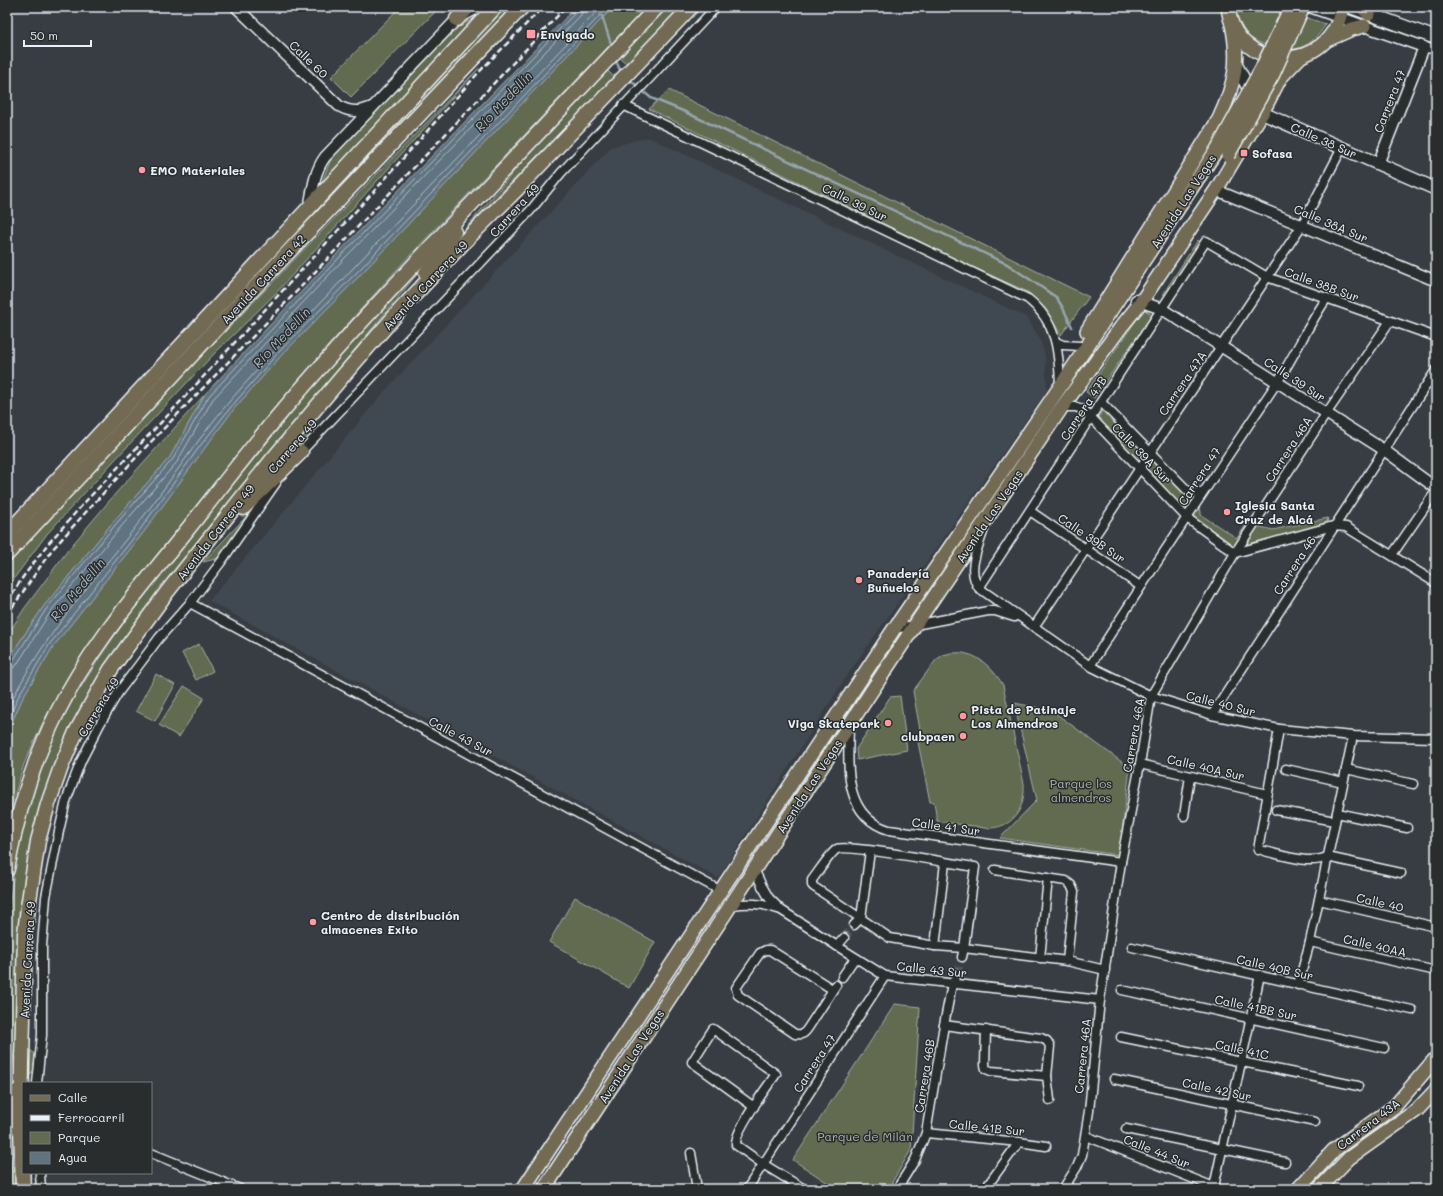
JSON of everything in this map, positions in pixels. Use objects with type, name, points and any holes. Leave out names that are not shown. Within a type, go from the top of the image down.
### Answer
[{"type":"highway","points":[[457,19],[468,7]]},
{"type":"highway","name":"Avenida Carrera 42","points":[[7,534],[495,7]]},
{"type":"highway","name":"Avenida Carrera 42","points":[[7,554],[234,309],[522,7]]},
{"type":"highway","name":"Avenida Carrera 49","points":[[7,869],[12,840],[28,781],[42,745],[74,682],[93,652],[125,609],[273,422],[346,338],[403,275],[657,7]]},
{"type":"highway","name":"Avenida Carrera 49","points":[[22,1156],[21,1130],[25,933],[38,841],[48,804],[61,767],[76,732],[111,669],[167,592],[272,460],[401,309],[691,7]]},
{"type":"highway","points":[[401,309],[476,199]]},
{"type":"highway","points":[[110,422],[150,400]]},
{"type":"highway","points":[[203,547],[301,452]]},
{"type":"highway","points":[[7,1130],[22,1063]]},
{"type":"main road","name":"Avenida Las Vegas","points":[[1139,301],[1223,151],[1291,7]]},
{"type":"main road","name":"Avenida Las Vegas","points":[[523,1189],[894,629],[1060,387],[1081,350],[1223,151],[1273,74],[1303,7]]},
{"type":"main road","points":[[1350,7],[1365,16],[1436,38]]},
{"type":"main road","points":[[1229,13],[1244,41],[1260,53],[1280,58],[1301,56],[1315,50],[1327,40],[1335,30],[1341,12]]},
{"type":"main road","name":"Avenida Las Vegas","points":[[1081,350],[1090,324],[1219,119],[1225,107],[1234,78],[1236,65],[1235,39],[1229,13]]},
{"type":"main road","points":[[1327,40],[1352,29],[1365,16]]},
{"type":"main road","name":"Avenida Las Vegas","points":[[544,1189],[915,625],[1062,407],[1121,327],[1216,190],[1252,130],[1280,78],[1301,56]]},
{"type":"main road","points":[[1236,65],[1262,112]]},
{"type":"main road","name":"Calle 38 Sur","points":[[1262,112],[1436,189]]},
{"type":"main road","points":[[1219,119],[1233,117],[1238,118],[1252,130]]},
{"type":"main road","points":[[1081,350],[1083,368],[1088,371]]},
{"type":"main road","points":[[931,602],[927,598],[926,592],[935,578],[941,561]]},
{"type":"main road","name":"Carrera 43A","points":[[1298,1189],[1313,1170],[1334,1150],[1396,1106],[1436,1058]]},
{"type":"main road","name":"Carrera 43A","points":[[1319,1189],[1349,1158],[1417,1110],[1436,1090]]},
{"type":"street","name":"Calle 60","points":[[236,7],[339,106],[354,112],[372,107]]},
{"type":"street","points":[[309,208],[316,175],[325,157],[457,19],[479,7]]},
{"type":"street","name":"Carrera 49","points":[[37,1082],[42,1035],[42,946],[44,915],[57,839],[66,801],[81,761],[118,693],[159,638],[190,602],[221,562],[279,479],[301,452],[530,212],[561,173],[716,7]]},
{"type":"street","points":[[1310,7],[1365,16],[1424,46],[1436,50]]},
{"type":"street","name":"Carrera 47","points":[[1378,164],[1424,46]]},
{"type":"street","name":"Calle 39 Sur","points":[[623,105],[1028,299],[1046,319],[1056,342],[1059,356],[1060,387]]},
{"type":"street","name":"Carrera 47A","points":[[1034,627],[1302,225],[1342,148]]},
{"type":"street","name":"Calle 38A Sur","points":[[1216,190],[1436,281]]},
{"type":"street","name":"Calle 38B Sur","points":[[1206,242],[1267,277],[1436,337]]},
{"type":"street","name":"Carrera 47B","points":[[979,588],[1206,242]]},
{"type":"street","name":"Carrera 47","points":[[1090,666],[1140,586],[1277,382],[1327,298]]},
{"type":"street","name":"Calle 39 Sur","points":[[1139,301],[1162,309],[1221,346],[1384,450],[1436,488]]},
{"type":"street","name":"Carrera 46A","points":[[1063,1189],[1082,1156],[1086,1136],[1100,1000],[1121,862],[1140,764],[1151,696],[1234,552],[1390,321]]},
{"type":"street","points":[[1056,342],[1081,350]]},
{"type":"street","name":"Carrera 46","points":[[1212,714],[1436,370]]},
{"type":"street","name":"Calle 39A Sur","points":[[1101,402],[1187,490],[1192,493],[1203,492]]},
{"type":"street","name":"Calle 39A Sur","points":[[1062,407],[1080,408],[1091,417],[1187,518],[1234,552]]},
{"type":"street","points":[[1392,555],[1436,491]]},
{"type":"street","name":"Calle 39B Sur","points":[[1030,511],[1140,586]]},
{"type":"street","points":[[979,588],[975,583],[973,575],[974,563],[987,518]]},
{"type":"street","points":[[1234,552],[1333,526],[1346,527],[1436,583]]},
{"type":"street","name":"Calle 40 Sur","points":[[979,588],[1090,666],[1151,696],[1212,714],[1279,730],[1353,736],[1436,738]]},
{"type":"street","name":"Calle 43 Sur","points":[[190,602],[201,610],[721,890]]},
{"type":"street","name":"Calle 40 Sur","points":[[894,629],[988,611],[1006,614],[1022,619]]},
{"type":"street","name":"Calle 41 Sur","points":[[849,726],[848,759],[851,787],[855,800],[863,814],[870,822],[878,827],[889,830],[1121,862]]},
{"type":"street","points":[[1279,730],[1267,794],[1261,851],[1311,861],[1319,861],[1326,857],[1401,873]]},
{"type":"street","points":[[1298,984],[1310,942],[1326,857],[1344,782],[1353,736]]},
{"type":"street","name":"Calle 40A Sur","points":[[1140,764],[1267,794]]},
{"type":"street","points":[[1286,769],[1344,782]]},
{"type":"street","points":[[1346,769],[1413,784]]},
{"type":"street","points":[[1184,816],[1190,776]]},
{"type":"street","points":[[1276,810],[1336,817],[1407,828]]},
{"type":"street","points":[[962,957],[964,948],[975,867],[870,850],[843,848],[835,850],[812,880],[812,885],[814,887],[890,938],[935,946],[964,948],[1067,961],[1105,970]]},
{"type":"street","points":[[854,925],[861,918],[870,850]]},
{"type":"street","points":[[935,946],[945,863]]},
{"type":"street","points":[[754,869],[769,898],[781,910]]},
{"type":"street","points":[[995,870],[1066,881],[1071,885],[1074,892],[1067,961]]},
{"type":"street","points":[[1040,958],[1048,878]]},
{"type":"street","name":"Calle 40","points":[[1319,900],[1436,927]]},
{"type":"street","points":[[731,905],[755,903],[765,904],[781,910]]},
{"type":"street","name":"Calle 43 Sur","points":[[781,910],[885,976],[1100,1000]]},
{"type":"street","points":[[837,946],[844,938]]},
{"type":"street","name":"Calle 40AA","points":[[1310,942],[1436,971]]},
{"type":"street","name":"Calle 40B Sur","points":[[1132,947],[1412,1010]]},
{"type":"street","points":[[766,950],[770,950],[834,987],[808,1028],[800,1035],[795,1034],[738,995],[736,991],[736,988],[760,953],[766,950]]},
{"type":"street","points":[[842,977],[855,958]]},
{"type":"street","name":"Carrera 46B","points":[[897,1189],[915,1160],[926,1133],[944,1025],[952,984],[957,974]]},
{"type":"street","points":[[1216,1188],[1222,1148],[1260,975]]},
{"type":"street","name":"Carrera 47","points":[[747,1189],[885,976]]},
{"type":"street","name":"Calle 41BB Sur","points":[[1122,990],[1384,1048]]},
{"type":"street","points":[[944,1025],[1040,1038],[1047,1041],[1050,1046],[1047,1076],[1050,1100]]},
{"type":"street","points":[[754,1106],[692,1062],[713,1029],[776,1074],[754,1106],[735,1139],[736,1144],[763,1164],[804,1189]]},
{"type":"street","points":[[986,1030],[986,1069],[991,1071],[1047,1076]]},
{"type":"street","name":"Calle 41C","points":[[1120,1037],[1358,1086]]},
{"type":"street","name":"Calle 42 Sur","points":[[1114,1079],[1315,1122]]},
{"type":"street","points":[[1126,1129],[1285,1162]]},
{"type":"street","name":"Calle 41B Sur","points":[[926,1133],[1046,1146]]},
{"type":"street","name":"Calle 44 Sur","points":[[1086,1136],[1216,1188]]},
{"type":"street","points":[[985,1189],[1019,1142]]},
{"type":"street","points":[[152,1153],[240,1189]]},
{"type":"street","points":[[691,1153],[697,1189]]},
{"type":"street","points":[[40,1174],[41,1189]]},
{"type":"shaded area","points":[[648,137],[1026,317],[1039,337],[1045,355],[1047,390],[848,674],[718,878],[209,601],[384,392],[611,147]]},
{"type":"green space","points":[[400,7],[440,7],[351,97],[331,77]]},
{"type":"green space","points":[[503,7],[515,7],[366,164],[309,218]]},
{"type":"green space","points":[[613,7],[646,7],[398,268],[328,346],[258,429],[121,601],[65,683],[44,720],[24,764],[7,821],[7,733],[23,697],[53,647],[143,533],[234,409],[280,357],[364,271]]},
{"type":"green space","points":[[667,7],[680,7],[627,64],[619,57]]},
{"type":"green space","points":[[1235,7],[1272,7],[1326,24],[1315,39],[1308,44],[1295,49],[1279,48],[1259,42],[1247,35],[1237,17]]},
{"type":"green space","points":[[476,18],[319,189],[331,159],[460,25]]},
{"type":"green space","points":[[479,68],[277,292],[212,356],[47,534],[7,590],[7,565],[192,366]]},
{"type":"green space","points":[[607,70],[614,77],[457,238],[529,154]]},
{"type":"green space","points":[[669,90],[1089,297],[1061,335],[1046,309],[1028,292],[968,265],[649,109]]},
{"type":"green space","points":[[1198,240],[1201,243],[1167,297],[1163,294]]},
{"type":"green space","points":[[440,247],[238,490],[174,573],[92,688],[67,734],[44,793],[28,857],[19,928],[16,1038],[7,1104],[8,913],[17,852],[29,803],[46,754],[66,711],[100,657],[133,609],[312,387]]},
{"type":"green space","points":[[1144,309],[1152,315],[1094,398],[1086,392]]},
{"type":"green space","points":[[205,394],[170,457],[113,522],[44,606],[7,663],[7,636],[24,609],[68,550],[116,493]]},
{"type":"green space","points":[[1105,407],[1144,447],[1198,508],[1201,515],[1235,537],[1237,538],[1249,521],[1256,526],[1273,530],[1328,518],[1326,527],[1235,551],[1187,518],[1095,422]]},
{"type":"green space","points":[[307,429],[308,435],[258,489]]},
{"type":"green space","points":[[257,505],[220,558],[203,562]]},
{"type":"green space","points":[[199,644],[213,671],[196,680],[182,653]]},
{"type":"green space","name":"Pista de Patinaje Los Almendros","points":[[963,653],[978,658],[997,676],[1003,685],[1024,784],[1024,792],[1021,807],[1017,814],[1013,819],[1000,826],[987,828],[937,821],[934,802],[930,802],[918,742],[922,741],[913,691],[936,660],[943,655]]},
{"type":"green space","points":[[156,674],[175,685],[155,721],[136,711]]},
{"type":"green space","points":[[184,686],[204,698],[179,737],[159,725]]},
{"type":"green space","name":"Viga Skatepark","points":[[900,696],[907,750],[857,760],[856,749],[890,697]]},
{"type":"green space","name":"Parque los almendros","points":[[1014,703],[1051,710],[1130,768],[1119,855],[1000,838],[1037,800]]},
{"type":"green space","points":[[575,897],[655,942],[629,988],[549,942]]},
{"type":"green space","name":"Parque de Milán","points":[[895,1004],[920,1007],[911,1150],[888,1189],[837,1189],[793,1160]]},
{"type":"green space","points":[[30,1050],[35,1054],[34,1070],[28,1078]]},
{"type":"green space","points":[[14,1142],[14,1189],[9,1189]]},
{"type":"water","name":"Río Medellín","points":[[576,7],[613,7],[364,271],[280,357],[234,409],[143,533],[53,647],[23,697],[7,733],[7,663],[18,644],[44,606],[113,522],[170,457],[205,394],[334,257]]},
{"type":"waterway","points":[[602,16],[612,47]]},
{"type":"waterway","points":[[615,57],[619,68],[623,72]]},
{"type":"waterway","points":[[629,79],[651,98],[683,111],[1007,264],[1056,297],[1072,327]]},
{"type":"tunnel","points":[[844,938],[854,925]]},
{"type":"tunnel","points":[[957,974],[962,957]]},
{"type":"railway","points":[[7,602],[23,577],[47,545],[85,502],[169,414],[377,188],[479,72],[543,7]]},
{"type":"railway","points":[[7,615],[51,551],[143,450],[297,291],[566,7]]},
{"type":"place","name":"Envigado","points":[[531,34]]},
{"type":"place","name":"Sofasa","points":[[1244,153]]},
{"type":"place","name":"EMO Materiales","points":[[142,170]]},
{"type":"place","name":"Iglesia Santa Cruz de Alcá","points":[[1227,512]]},
{"type":"place","name":"Panadería Buñuelos","points":[[859,580]]},
{"type":"place","name":"Pista de Patinaje Los Almendros","points":[[963,716]]},
{"type":"place","name":"Viga Skatepark","points":[[888,723]]},
{"type":"place","name":"clubpaen","points":[[963,736]]},
{"type":"place","name":"Centro de distribución almacenes Exito","points":[[313,922]]}]
